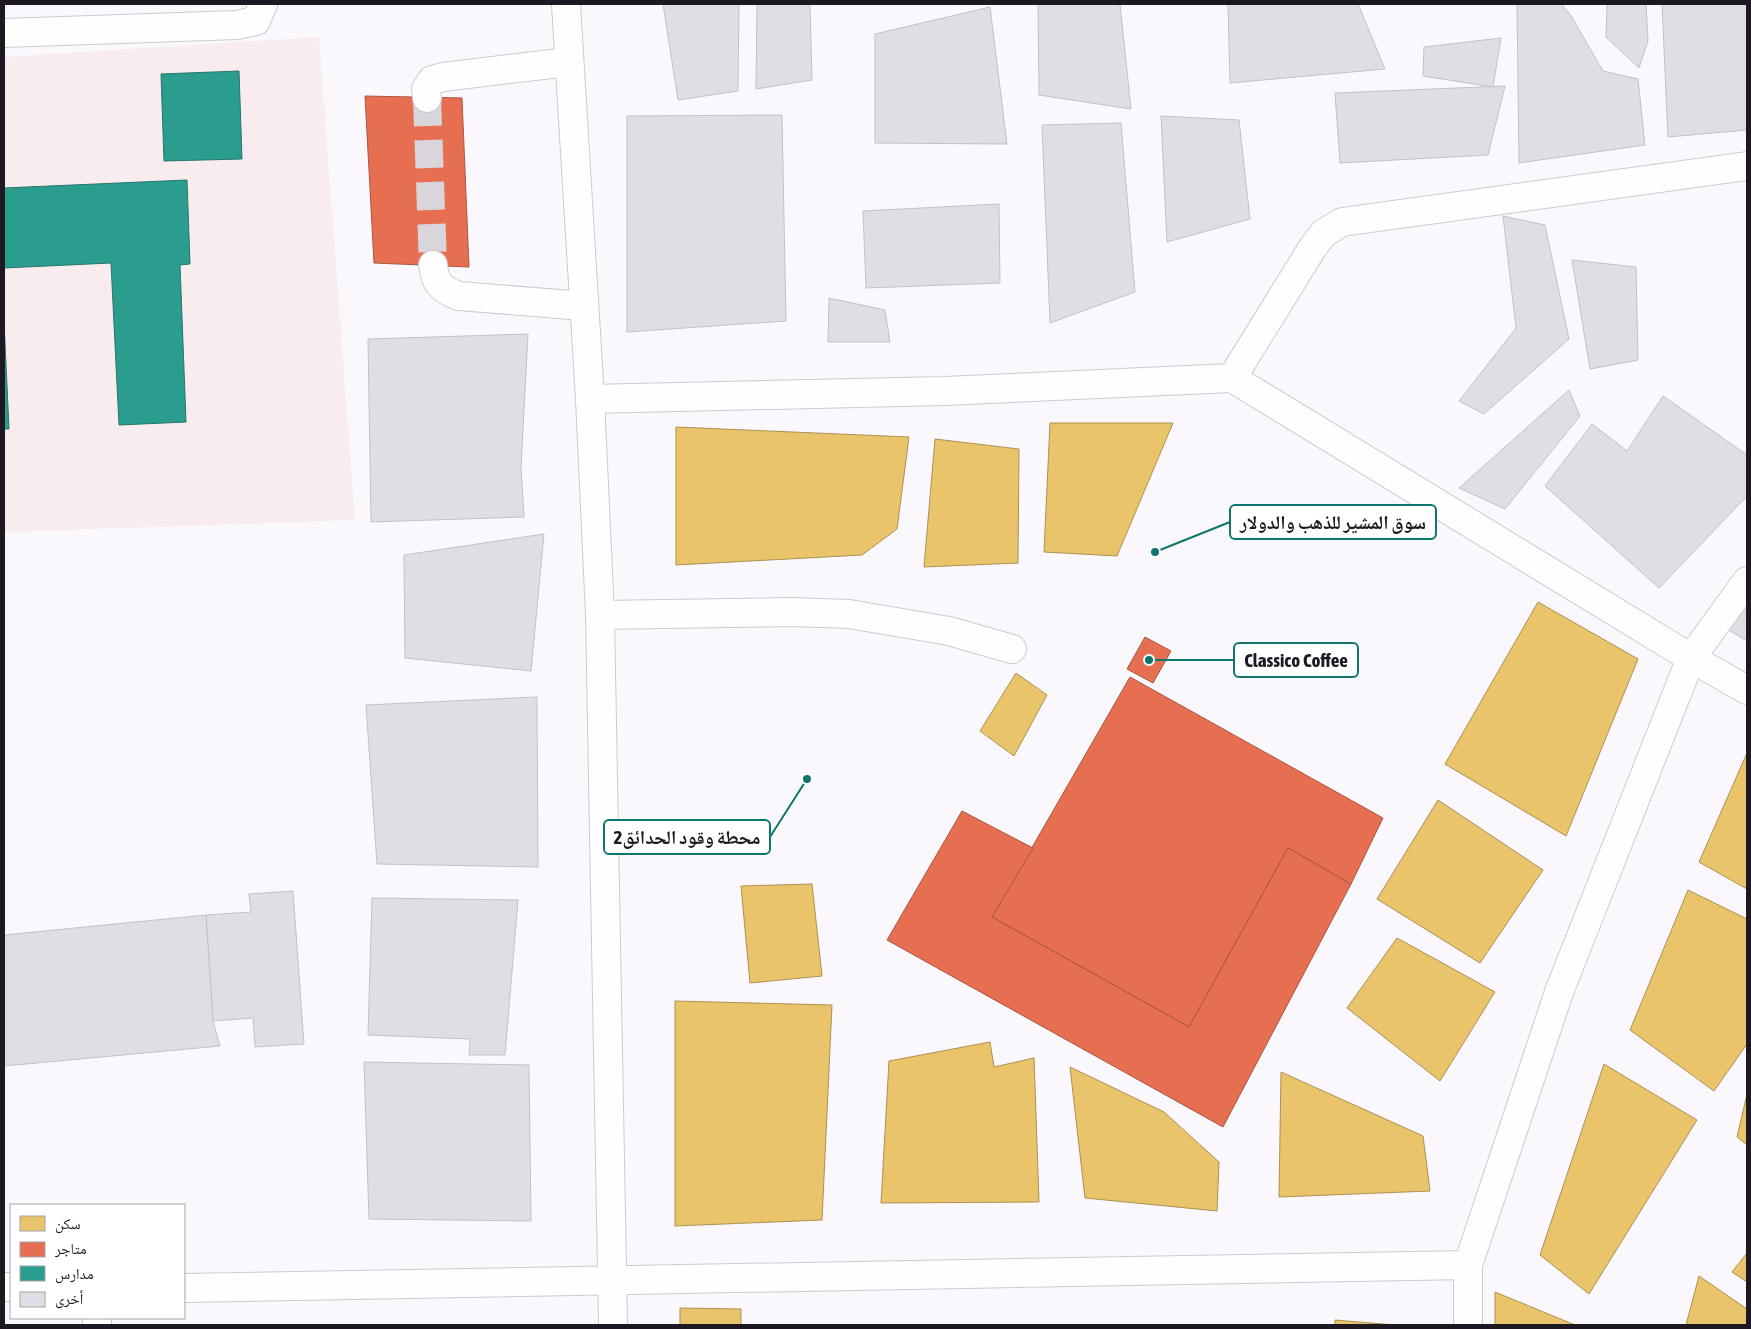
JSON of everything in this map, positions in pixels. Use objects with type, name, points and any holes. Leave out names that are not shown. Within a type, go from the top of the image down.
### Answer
[{"type":"street","points":[[4,33],[237,25],[256,21],[263,4]]},
{"type":"street","points":[[566,4],[568,62],[590,399],[600,615],[613,1325]]},
{"type":"street","points":[[427,98],[426,89],[432,80],[443,77],[568,62]]},
{"type":"street","points":[[1232,378],[1313,247],[1324,233],[1342,222],[1747,166]]},
{"type":"street","points":[[433,265],[434,279],[443,290],[459,296],[584,306]]},
{"type":"street","points":[[590,399],[946,392],[1232,378],[1691,658],[1747,690]]},
{"type":"street","points":[[1468,1325],[1468,1265],[1559,992],[1691,658],[1747,581]]},
{"type":"street","points":[[600,615],[791,612],[849,614],[949,630],[1012,649]]},
{"type":"street","points":[[185,1288],[1468,1265]]},
{"type":"shaded area","points":[[319,37],[355,520],[4,532],[4,57]]},
{"type":"building: سكن","points":[[1050,423],[1173,423],[1117,556],[1044,552]]},
{"type":"building: سكن","points":[[676,427],[909,437],[897,529],[862,555],[676,565]]},
{"type":"building: سكن","points":[[935,439],[1019,449],[1018,563],[924,567]]},
{"type":"building: سكن","points":[[1538,602],[1638,659],[1566,836],[1445,764]]},
{"type":"building: سكن","points":[[1016,673],[1047,695],[1014,756],[980,731]]},
{"type":"building: سكن","points":[[1747,753],[1747,889],[1699,862]]},
{"type":"building: سكن","points":[[1438,800],[1543,870],[1480,963],[1377,899]]},
{"type":"building: سكن","points":[[812,884],[822,976],[750,983],[741,886]]},
{"type":"building: سكن","points":[[1688,890],[1747,919],[1747,1044],[1714,1091],[1630,1030]]},
{"type":"building: سكن","points":[[1397,938],[1495,992],[1440,1081],[1347,1008]]},
{"type":"building: سكن","points":[[675,1001],[832,1005],[822,1220],[675,1226]]},
{"type":"building: سكن","points":[[990,1042],[994,1067],[1034,1058],[1039,1202],[881,1203],[889,1061]]},
{"type":"building: سكن","points":[[1604,1064],[1697,1120],[1589,1294],[1540,1255]]},
{"type":"building: سكن","points":[[1070,1067],[1164,1112],[1219,1162],[1217,1211],[1085,1198]]},
{"type":"building: سكن","points":[[1281,1072],[1423,1136],[1430,1191],[1279,1197]]},
{"type":"building: سكن","points":[[1747,1094],[1747,1145],[1737,1137]]},
{"type":"building: سكن","points":[[1747,1253],[1747,1282],[1732,1272]]},
{"type":"building: سكن","points":[[1699,1276],[1747,1309],[1747,1325],[1686,1325]]},
{"type":"building: سكن","points":[[1495,1292],[1575,1325],[1495,1325]]},
{"type":"building: سكن","points":[[680,1308],[741,1309],[741,1325],[680,1325]]},
{"type":"building: سكن","points":[[1335,1320],[1395,1325],[1335,1325]]},
{"type":"building: متاجر","points":[[365,96],[462,98],[469,267],[374,263]]},
{"type":"building: متاجر","points":[[1145,637],[1171,651],[1153,683],[1127,669]]},
{"type":"building: متاجر","points":[[1130,677],[1383,818],[1351,884],[1288,848],[1189,1027],[992,917]]},
{"type":"building: متاجر","points":[[962,811],[1033,848],[992,917],[1189,1027],[1288,848],[1351,884],[1223,1127],[887,940]]},
{"type":"building: مدارس","points":[[239,71],[242,159],[164,161],[161,74]]},
{"type":"building: مدارس","points":[[187,180],[190,264],[180,265],[186,422],[119,425],[111,263],[4,268],[4,188]]},
{"type":"building: مدارس","points":[[4,321],[9,429],[4,429]]},
{"type":"building: أخرى","points":[[663,4],[739,4],[738,91],[678,100]]},
{"type":"building: أخرى","points":[[757,4],[810,4],[812,80],[756,89]]},
{"type":"building: أخرى","points":[[1038,4],[1120,4],[1131,109],[1039,95]]},
{"type":"building: أخرى","points":[[1228,4],[1358,4],[1385,69],[1230,83]]},
{"type":"building: أخرى","points":[[1517,4],[1561,4],[1570,14],[1603,71],[1638,79],[1645,145],[1519,163]]},
{"type":"building: أخرى","points":[[1607,4],[1646,4],[1648,41],[1639,68],[1606,37]]},
{"type":"building: أخرى","points":[[1662,4],[1747,4],[1747,130],[1668,137]]},
{"type":"building: أخرى","points":[[990,7],[1007,144],[875,143],[875,34]]},
{"type":"building: أخرى","points":[[1501,38],[1493,87],[1423,76],[1424,47]]},
{"type":"building: أخرى","points":[[1505,86],[1488,155],[1340,163],[1335,93]]},
{"type":"building: أخرى","points":[[782,115],[786,321],[627,332],[627,116]]},
{"type":"building: أخرى","points":[[1161,116],[1239,120],[1250,219],[1167,242]]},
{"type":"building: أخرى","points":[[1121,123],[1135,292],[1050,323],[1042,125]]},
{"type":"building: أخرى","points":[[999,204],[1000,283],[866,288],[863,211]]},
{"type":"building: أخرى","points":[[1503,216],[1545,225],[1569,339],[1484,414],[1459,401],[1516,328]]},
{"type":"building: أخرى","points":[[1572,260],[1636,267],[1638,360],[1590,369]]},
{"type":"building: أخرى","points":[[829,298],[885,310],[890,342],[828,342]]},
{"type":"building: أخرى","points":[[528,334],[521,467],[524,517],[371,522],[368,339]]},
{"type":"building: أخرى","points":[[1569,390],[1580,416],[1505,509],[1459,488]]},
{"type":"building: أخرى","points":[[1663,396],[1747,455],[1747,496],[1659,588],[1545,486],[1592,424],[1627,451]]},
{"type":"building: أخرى","points":[[544,534],[531,671],[405,658],[404,555]]},
{"type":"building: أخرى","points":[[1747,605],[1747,641],[1727,629]]},
{"type":"building: أخرى","points":[[537,697],[538,867],[377,864],[366,705]]},
{"type":"building: أخرى","points":[[293,891],[304,1044],[255,1047],[253,1018],[213,1021],[206,915],[251,912],[249,894]]},
{"type":"building: أخرى","points":[[372,898],[518,900],[505,1055],[469,1055],[470,1039],[368,1035]]},
{"type":"building: أخرى","points":[[206,915],[213,1021],[220,1046],[4,1066],[4,935]]},
{"type":"building: أخرى","points":[[364,1062],[529,1065],[531,1221],[369,1219]]},
{"type":"tunnel","points":[[427,98],[433,265]]},
{"type":"place","name":"سوق المشير للذهب والدولار","points":[[1155,552]]},
{"type":"place","name":"Classico Coffee","points":[[1149,660]]},
{"type":"place","name":"محطة وقود الحدائق2","points":[[807,779]]}]
